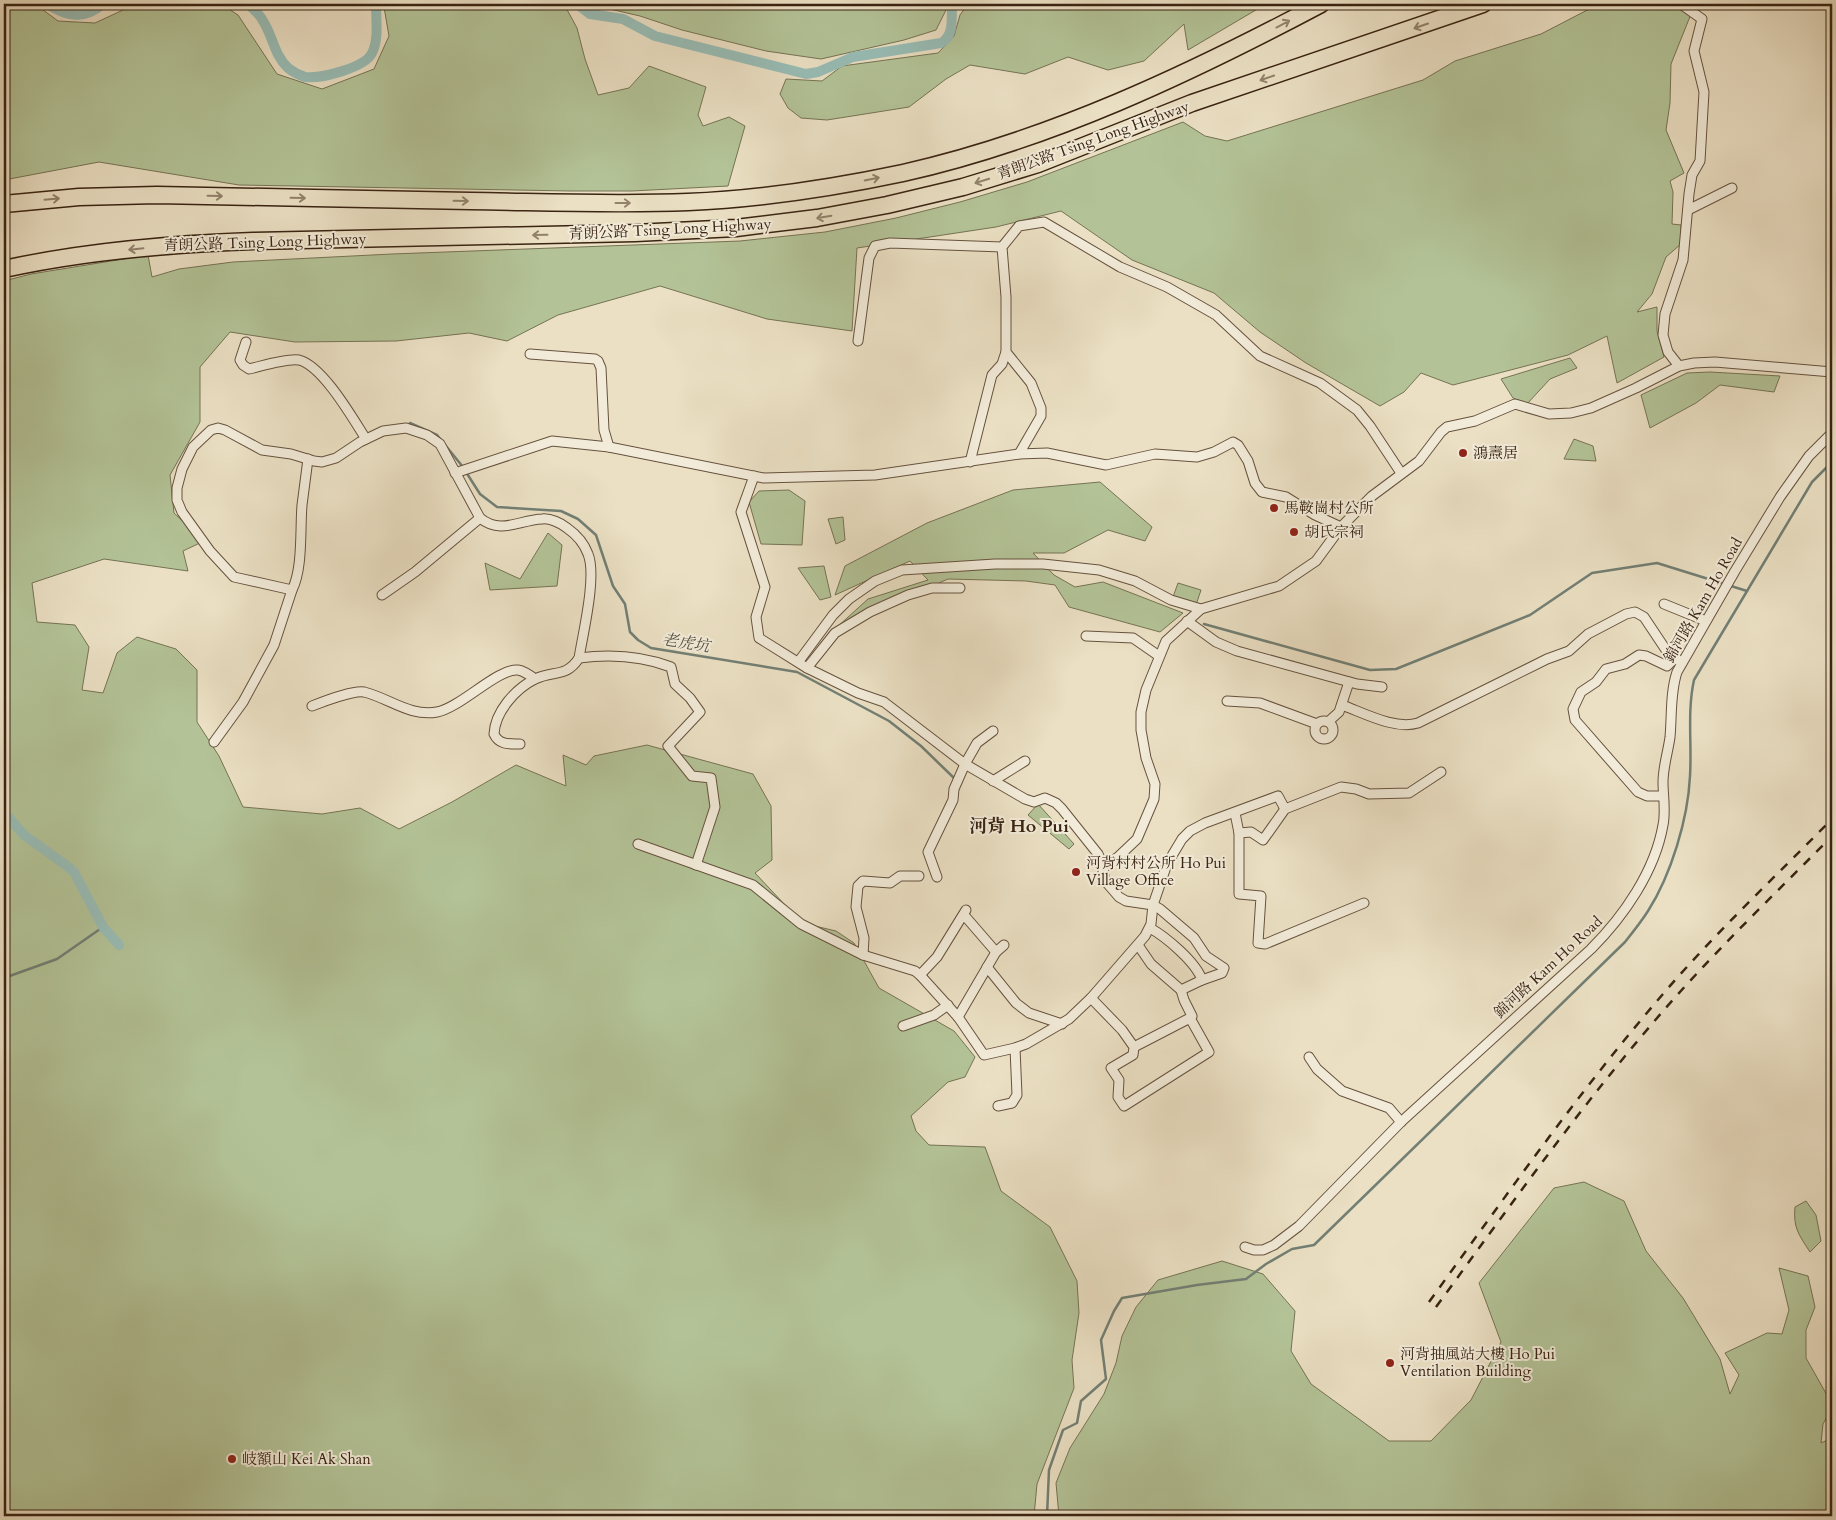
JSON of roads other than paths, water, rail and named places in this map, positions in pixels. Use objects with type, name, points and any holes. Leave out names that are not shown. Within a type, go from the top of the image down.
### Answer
[{"type":"highway","name":"青朗公路 Tsing Long Highway","points":[[4,204],[79,197],[148,195],[639,203],[732,199],[808,190],[903,172],[949,161],[1054,128],[1107,107],[1256,39],[1321,4]]},
{"type":"highway","name":"青朗公路 Tsing Long Highway","points":[[4,269],[108,252],[192,244],[262,240],[635,233],[736,228],[818,218],[888,205],[963,187],[1038,164],[1192,104],[1483,4]]},
{"type":"street","points":[[1679,366],[1668,352],[1663,335],[1665,314],[1683,260],[1692,176],[1700,160],[1704,92],[1694,51],[1702,19],[1681,4]]},
{"type":"street","points":[[1688,210],[1732,188]]},
{"type":"street","points":[[970,462],[992,375],[1002,364],[1006,352],[1006,297],[1002,247],[1019,226],[1044,222],[1120,267],[1167,287],[1216,315],[1260,356],[1320,383],[1357,410],[1401,473]]},
{"type":"street","points":[[858,341],[869,258],[875,246],[890,243],[1002,247]]},
{"type":"street","points":[[246,342],[240,360],[249,369],[290,360],[299,360],[315,370],[326,380],[366,439]]},
{"type":"street","points":[[1006,352],[1031,383],[1041,408],[1041,416],[1019,454]]},
{"type":"street","points":[[530,354],[595,359],[598,361],[601,368],[604,430],[609,447]]},
{"type":"street","points":[[1104,867],[1137,839],[1155,796],[1154,780],[1147,762],[1141,718],[1144,695],[1166,641],[1201,609],[1267,590],[1286,582],[1316,561],[1341,527],[1372,496],[1419,461],[1447,427],[1475,422],[1515,404],[1549,414],[1571,413],[1591,408],[1679,366],[1694,363],[1715,362],[1832,372]]},
{"type":"street","points":[[292,590],[242,580],[230,574],[210,552],[183,515],[177,500],[177,483],[184,463],[193,447],[208,432],[216,428],[228,431],[262,450],[291,454],[322,462],[336,458],[366,439],[383,431],[406,428],[426,435],[440,444],[457,472],[480,518],[488,524],[499,527],[544,519],[562,524],[578,535],[589,556],[591,581],[579,658],[573,667],[564,672],[535,679],[519,690],[504,706],[497,717],[494,730],[496,738],[502,743],[520,744]]},
{"type":"street","name":"錦河路 Kam Ho Road","points":[[1245,1247],[1263,1250],[1285,1237],[1311,1214],[1401,1122],[1591,949],[1618,920],[1633,897],[1658,842],[1664,822],[1663,781],[1670,738],[1674,682],[1679,660],[1706,621],[1794,475],[1809,456],[1832,433]]},
{"type":"street","points":[[457,472],[552,441],[609,447],[764,478],[875,475],[1019,454],[1052,454],[1106,465],[1155,454],[1197,457],[1214,452],[1230,442],[1235,442],[1248,461],[1253,480],[1262,492],[1286,497],[1341,527]]},
{"type":"street","points":[[214,742],[242,702],[274,645],[296,582],[299,568],[302,504],[308,459]]},
{"type":"street","points":[[754,476],[741,512],[765,587],[756,617],[759,638],[807,668],[858,693],[884,702],[965,764],[993,781],[1030,801],[1034,802],[1045,798],[1056,803],[1098,854],[1104,867],[1106,882],[1122,900],[1153,905],[1160,909],[1194,938],[1206,956],[1224,968],[1222,973],[1181,990]]},
{"type":"street","points":[[382,595],[416,572],[480,518]]},
{"type":"street","points":[[799,662],[848,599],[875,581],[902,570],[995,564],[1043,564],[1099,570],[1134,581],[1171,600],[1201,609]]},
{"type":"street","points":[[807,668],[835,633],[870,612],[908,595],[932,588],[960,588]]},
{"type":"street","points":[[1664,604],[1706,621]]},
{"type":"street","points":[[1342,705],[1396,725],[1410,726],[1547,659],[1569,651],[1588,634],[1630,612],[1639,613],[1644,617],[1666,650],[1679,660],[1667,666],[1646,656],[1639,655],[1625,664],[1606,669],[1596,682],[1581,692],[1573,710],[1575,720],[1638,792],[1647,796],[1663,796]]},
{"type":"street","points":[[1187,621],[1216,642],[1237,651],[1349,682],[1382,687]]},
{"type":"street","points":[[1086,636],[1133,638],[1159,656]]},
{"type":"street","points":[[579,658],[595,656],[633,657],[671,667],[675,684],[690,698],[700,712],[668,746],[692,776],[711,778],[715,807],[696,864]]},
{"type":"street","points":[[312,706],[359,692],[413,711],[438,712],[452,707],[489,682],[511,671],[518,670],[535,679]]},
{"type":"street","points":[[1328,722],[1339,712],[1349,682]]},
{"type":"street","points":[[1227,701],[1260,703],[1317,724]]},
{"type":"street","points":[[1322,721],[1328,722],[1332,726],[1333,732],[1330,737],[1325,740],[1315,735],[1314,729],[1317,724],[1322,721]]},
{"type":"street","points":[[937,877],[928,852],[953,800],[954,789],[965,764],[977,743],[993,731]]},
{"type":"street","points":[[993,781],[1025,761]]},
{"type":"street","points":[[1239,833],[1251,832],[1263,840],[1285,809],[1341,787],[1356,789],[1369,794],[1409,793],[1441,772]]},
{"type":"street","points":[[638,844],[753,885],[800,924],[863,955],[915,971],[958,1017],[984,1055],[1015,1048],[1062,1024],[1091,998],[1138,945],[1150,928],[1153,905],[1167,864],[1182,839],[1195,827],[1278,796],[1285,809]]},
{"type":"street","points":[[1235,813],[1239,833],[1239,894],[1261,896],[1258,943],[1265,944],[1364,904]]},
{"type":"street","points":[[863,955],[864,938],[856,907],[858,886],[863,881],[890,883],[900,876],[919,876]]},
{"type":"street","points":[[920,975],[937,957],[965,912],[996,952]]},
{"type":"street","points":[[1150,928],[1161,934],[1198,970],[1202,980]]},
{"type":"street","points":[[958,1017],[996,952],[1004,945]]},
{"type":"street","points":[[1091,998],[1122,1030],[1134,1047],[1133,1055],[1112,1068],[1119,1080],[1118,1097],[1124,1106],[1209,1052],[1190,1018],[1192,1016],[1181,990],[1151,964],[1138,945]]},
{"type":"street","points":[[987,967],[1016,1004],[1029,1013],[1062,1024]]},
{"type":"street","points":[[903,1026],[934,1015],[948,1006]]},
{"type":"street","points":[[1134,1047],[1190,1018]]},
{"type":"street","points":[[998,1106],[1012,1103],[1017,1095],[1015,1048]]},
{"type":"street","points":[[1309,1057],[1316,1069],[1342,1091],[1390,1108],[1401,1122]]},
{"type":"waterway","points":[[47,4],[62,12],[75,15],[89,13],[103,4]]},
{"type":"waterway","points":[[248,4],[262,18],[283,63],[288,68],[305,77],[321,76],[352,68],[368,58],[376,42],[376,4]]},
{"type":"waterway","points":[[577,4],[590,14],[623,19],[655,36],[806,74],[818,72],[853,57],[941,43],[950,31],[952,4]]},
{"type":"waterway","name":"老虎坑","points":[[410,423],[437,435],[463,467]]},
{"type":"waterway","points":[[1047,1516],[1049,1470],[1063,1430],[1077,1423],[1081,1401],[1106,1379],[1101,1340],[1122,1298],[1246,1279],[1266,1264],[1292,1249],[1314,1245],[1625,942],[1637,927],[1664,881],[1682,828],[1689,793],[1690,716],[1694,680],[1812,482],[1832,462]]},
{"type":"waterway","name":"老虎坑","points":[[466,472],[480,494],[497,507],[561,511],[578,519],[596,535],[613,586],[625,604],[630,632],[638,640],[651,648],[797,672],[889,721],[921,746],[954,778]]},
{"type":"waterway","points":[[1204,624],[1370,670],[1396,669],[1530,615],[1592,573],[1657,563],[1747,591]]},
{"type":"waterway","points":[[4,812],[24,835],[74,872],[103,927],[119,945]]},
{"type":"waterway","points":[[4,978],[57,959],[103,927]]},
{"type":"railway","points":[[1429,1302],[1540,1149],[1597,1074],[1657,1001],[1699,954],[1832,819]]},
{"type":"railway","points":[[1436,1307],[1547,1156],[1604,1082],[1664,1010],[1705,965],[1832,836]]},
{"type":"place","name":"鴻燾居","points":[[1463,453]]},
{"type":"place","name":"馬鞍崗村公所","points":[[1274,508]]},
{"type":"place","name":"胡氏宗祠","points":[[1294,532]]},
{"type":"place","name":"河背村村公所 Ho Pui Village Office","points":[[1076,872]]},
{"type":"place","name":"河背抽風站大樓 Ho Pui Ventilation Building","points":[[1390,1363]]},
{"type":"place","name":"岐額山 Kei Ak Shan","points":[[232,1459]]},
{"type":"district","name":"河背 Ho Pui","points":[[1019,826]]}]
